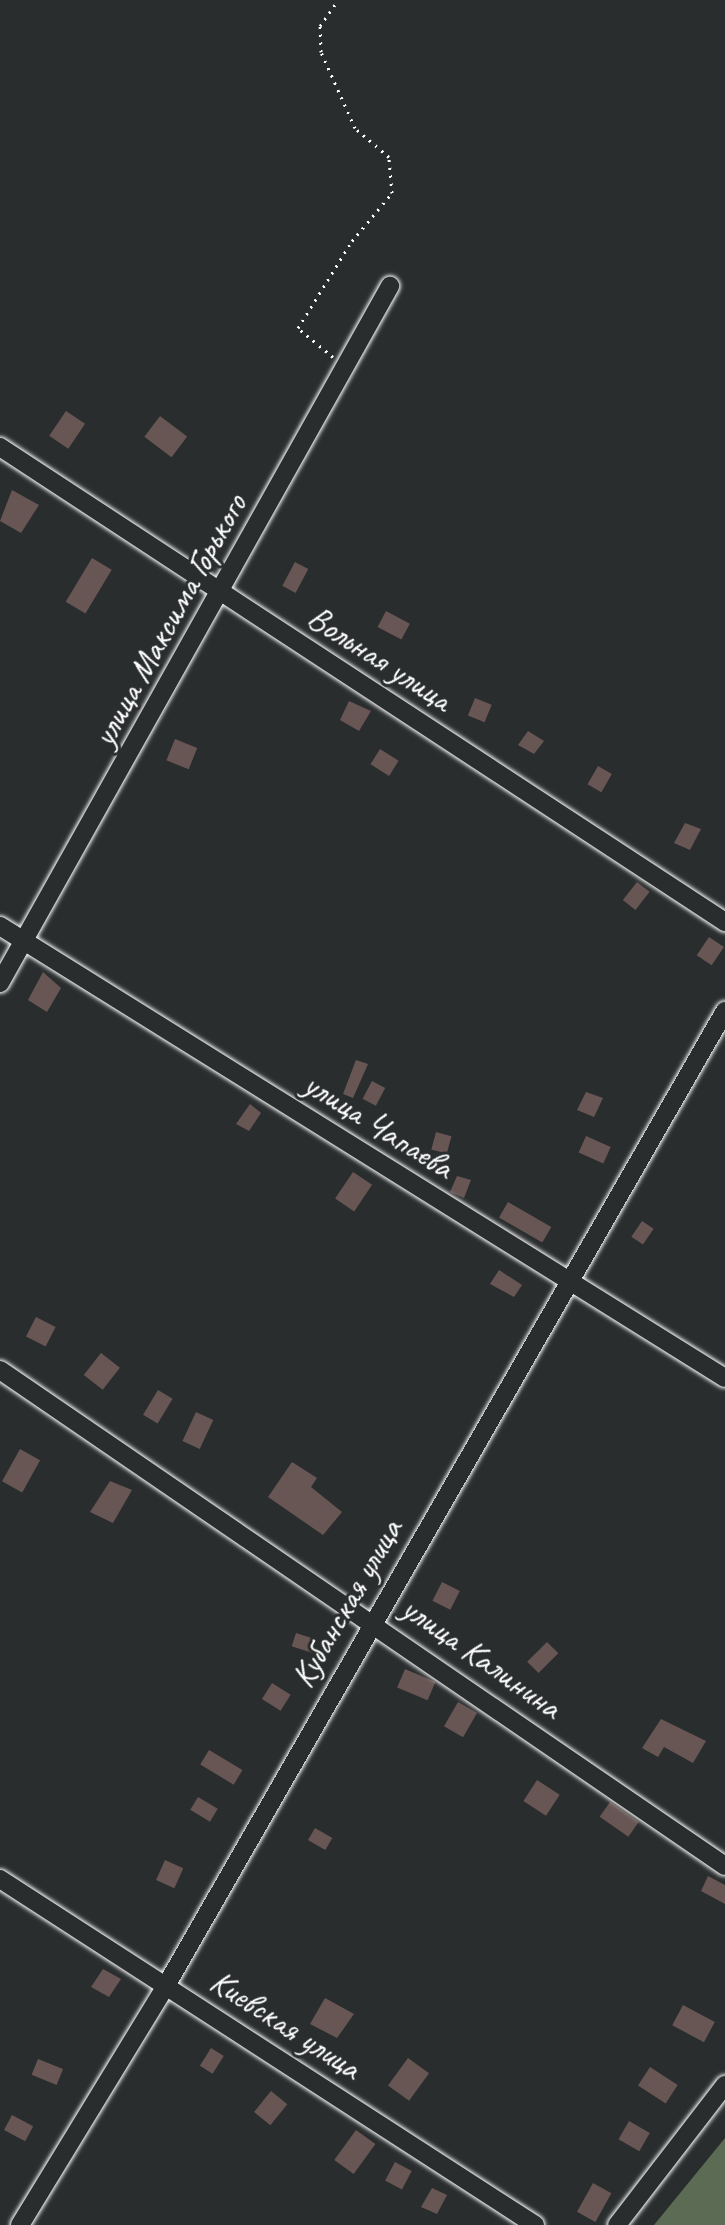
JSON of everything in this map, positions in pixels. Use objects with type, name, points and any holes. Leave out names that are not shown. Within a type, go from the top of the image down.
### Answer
[{"type":"street","name":"улица Максима Горького","points":[[0,983],[222,593],[390,286]]},
{"type":"street","name":"Вольная улица","points":[[0,447],[725,922]]},
{"type":"street","name":"улица Чапаева","points":[[0,926],[725,1378]]},
{"type":"street","name":"Кубанская улица","points":[[20,2225],[167,1984],[725,1011]]},
{"type":"street","name":"улица Калинина","points":[[0,1370],[373,1620],[725,1866]]},
{"type":"street","name":"Киевская улица","points":[[0,1879],[167,1984],[535,2225]]},
{"type":"street","points":[[617,2225],[725,2085]]},
{"type":"path","points":[[338,0],[320,26],[321,52],[355,128],[389,157],[392,193],[352,241],[298,328],[346,367]]},
{"type":"green space","points":[[725,2138],[725,2225],[654,2225]]},
{"type":"building","points":[[66,411],[85,424],[68,449],[49,436]]},
{"type":"building","points":[[160,416],[187,436],[172,457],[144,437]]},
{"type":"building","points":[[12,490],[39,505],[21,533],[0,521]]},
{"type":"building","points":[[92,558],[112,570],[85,614],[66,602]]},
{"type":"building","points":[[295,562],[308,569],[296,593],[282,586]]},
{"type":"building","points":[[386,611],[410,624],[401,640],[378,627]]},
{"type":"building","points":[[475,698],[492,705],[485,722],[468,716]]},
{"type":"building","points":[[349,701],[371,711],[359,731],[340,720]]},
{"type":"building","points":[[528,731],[544,741],[534,754],[518,745]]},
{"type":"building","points":[[175,739],[197,748],[189,769],[166,760]]},
{"type":"building","points":[[380,749],[399,761],[389,776],[370,764]]},
{"type":"building","points":[[598,766],[612,774],[601,792],[588,784]]},
{"type":"building","points":[[685,823],[701,829],[690,850],[674,843]]},
{"type":"building","points":[[637,882],[650,892],[635,910],[623,900]]},
{"type":"building","points":[[709,937],[724,947],[712,965],[697,955]]},
{"type":"building","points":[[43,972],[61,988],[47,1012],[28,1000]]},
{"type":"building","points":[[356,1060],[368,1064],[353,1098],[343,1094]]},
{"type":"building","points":[[372,1081],[385,1088],[376,1106],[363,1099]]},
{"type":"building","points":[[586,1092],[603,1098],[594,1117],[577,1110]]},
{"type":"building","points":[[250,1104],[261,1113],[249,1131],[236,1124]]},
{"type":"building","points":[[436,1132],[451,1136],[447,1154],[431,1149]]},
{"type":"building","points":[[586,1136],[611,1147],[603,1163],[579,1152]]},
{"type":"building","points":[[353,1172],[372,1185],[354,1211],[335,1199]]},
{"type":"building","points":[[457,1176],[471,1180],[464,1198],[450,1192]]},
{"type":"building","points":[[508,1202],[551,1227],[542,1243],[499,1218]]},
{"type":"building","points":[[642,1221],[654,1229],[643,1245],[631,1237]]},
{"type":"building","points":[[499,1270],[522,1285],[514,1297],[490,1284]]},
{"type":"building","points":[[36,1317],[56,1327],[46,1347],[26,1337]]},
{"type":"building","points":[[101,1353],[120,1368],[103,1390],[84,1375]]},
{"type":"building","points":[[158,1390],[173,1399],[158,1424],[143,1415]]},
{"type":"building","points":[[196,1412],[213,1420],[200,1449],[182,1441]]},
{"type":"building","points":[[20,1449],[40,1460],[22,1493],[2,1481]]},
{"type":"building","points":[[292,1462],[317,1478],[311,1487],[342,1512],[323,1535],[268,1497]]},
{"type":"building","points":[[110,1481],[132,1490],[113,1523],[90,1512]]},
{"type":"building","points":[[442,1582],[460,1591],[450,1610],[432,1601]]},
{"type":"building","points":[[296,1633],[317,1640],[313,1653],[292,1646]]},
{"type":"building","points":[[547,1642],[558,1653],[539,1673],[527,1662]]},
{"type":"building","points":[[405,1669],[435,1682],[428,1700],[397,1687]]},
{"type":"building","points":[[272,1683],[291,1695],[281,1711],[262,1699]]},
{"type":"building","points":[[458,1702],[477,1713],[463,1737],[444,1726]]},
{"type":"building","points":[[661,1719],[706,1741],[693,1763],[664,1747],[658,1757],[642,1748]]},
{"type":"building","points":[[209,1750],[242,1770],[234,1785],[200,1765]]},
{"type":"building","points":[[537,1780],[560,1795],[546,1816],[523,1801]]},
{"type":"building","points":[[198,1797],[218,1809],[210,1822],[190,1810]]},
{"type":"building","points":[[610,1802],[639,1822],[628,1837],[600,1817]]},
{"type":"building","points":[[315,1828],[332,1838],[325,1850],[308,1840]]},
{"type":"building","points":[[165,1860],[183,1868],[174,1888],[156,1880]]},
{"type":"building","points":[[708,1876],[725,1885],[725,1904],[701,1891]]},
{"type":"building","points":[[103,1969],[121,1979],[109,1997],[91,1987]]},
{"type":"building","points":[[325,1998],[354,2014],[337,2038],[310,2024]]},
{"type":"building","points":[[683,2005],[715,2022],[704,2042],[672,2025]]},
{"type":"building","points":[[211,2048],[224,2056],[213,2074],[200,2066]]},
{"type":"building","points":[[408,2058],[429,2073],[409,2101],[388,2086]]},
{"type":"building","points":[[38,2059],[63,2069],[57,2085],[32,2075]]},
{"type":"building","points":[[650,2067],[678,2085],[666,2103],[638,2085]]},
{"type":"building","points":[[271,2091],[287,2104],[270,2125],[254,2112]]},
{"type":"building","points":[[12,2115],[33,2126],[25,2141],[4,2130]]},
{"type":"building","points":[[629,2121],[650,2133],[639,2151],[618,2139]]},
{"type":"building","points":[[356,2130],[375,2144],[354,2174],[334,2160]]},
{"type":"building","points":[[395,2162],[412,2171],[402,2189],[385,2181]]},
{"type":"building","points":[[593,2183],[611,2193],[595,2222],[577,2212]]},
{"type":"building","points":[[432,2188],[447,2195],[437,2214],[421,2207]]}]
